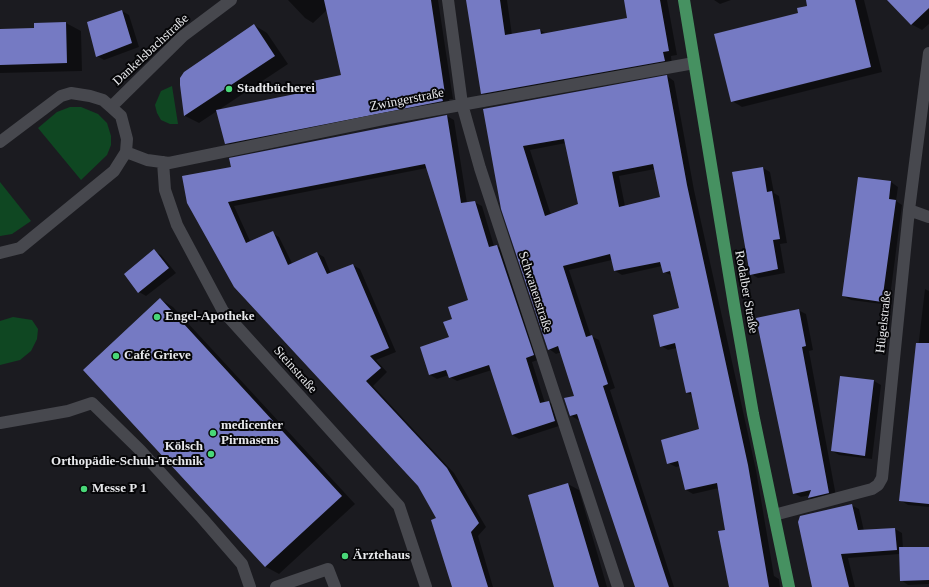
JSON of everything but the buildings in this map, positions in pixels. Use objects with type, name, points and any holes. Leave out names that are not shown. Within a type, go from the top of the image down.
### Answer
[{"type":"main road","name":"Rodalber Straße","points":[[684,0],[736,319],[753,414],[789,587]]},
{"type":"street","name":"Dankelsbachstraße","points":[[111,107],[184,36],[230,0]]},
{"type":"street","name":"Schwanenstraße","points":[[448,0],[462,104],[482,176],[618,587]]},
{"type":"street","name":"Hügelstraße","points":[[774,516],[872,489],[878,485],[882,478],[909,210],[929,53]]},
{"type":"street","name":"Zwingerstraße","points":[[126,152],[147,160],[170,163],[462,104],[694,63]]},
{"type":"street","points":[[0,142],[61,96],[71,93],[103,100],[121,116],[126,128],[127,139],[126,152],[114,171],[20,248],[0,253]]},
{"type":"street","name":"Steinstraße","points":[[163,162],[165,190],[177,225],[223,311],[399,506],[426,587]]},
{"type":"street","points":[[909,210],[929,217]]},
{"type":"street","points":[[0,423],[68,411],[92,403],[140,450],[242,564],[250,587]]},
{"type":"street","points":[[276,587],[328,569],[335,587]]},
{"type":"green space","points":[[172,86],[178,124],[170,124],[161,120],[155,105],[161,91]]},
{"type":"green space","points":[[70,107],[81,107],[98,114],[107,123],[111,136],[111,145],[107,155],[81,180],[38,128],[57,112]]},
{"type":"green space","points":[[0,182],[31,221],[12,234],[0,236]]},
{"type":"green space","points":[[13,317],[32,320],[38,329],[37,339],[31,351],[20,360],[0,365],[0,321]]},
{"type":"place","name":"Stadtbücherei","points":[[229,89]]},
{"type":"place","name":"Engel-Apotheke","points":[[157,317]]},
{"type":"place","name":"Café Grieve","points":[[116,356]]},
{"type":"place","name":"medicenter Pirmasens","points":[[213,433]]},
{"type":"place","name":"Kölsch Orthopädie-Schuh-Technik","points":[[211,454]]},
{"type":"place","name":"Messe P 1","points":[[84,489]]},
{"type":"place","name":"Ärztehaus","points":[[345,556]]}]
